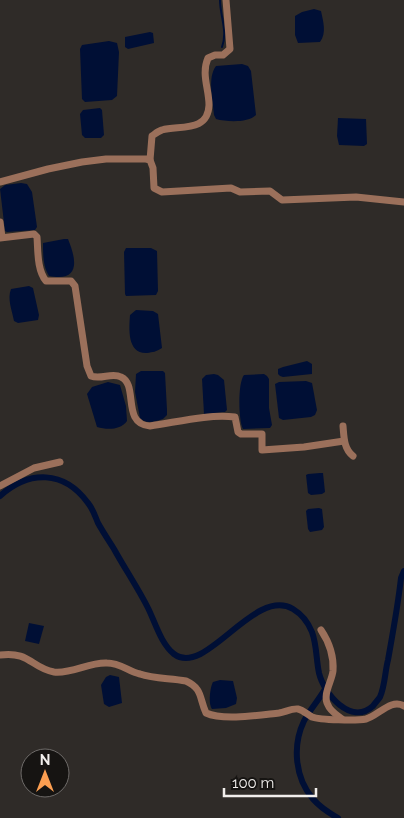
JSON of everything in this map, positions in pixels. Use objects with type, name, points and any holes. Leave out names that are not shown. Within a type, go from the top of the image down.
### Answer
[{"type":"street","points":[[226,0],[230,49],[223,55],[215,55],[208,58],[206,63],[207,114],[193,126],[162,130],[152,136],[150,160],[153,168],[154,188],[162,192],[232,188],[240,192],[270,191],[282,200],[356,197],[404,202]]},
{"type":"street","points":[[0,182],[48,168],[82,162],[106,159],[150,160]]},
{"type":"street","points":[[0,222],[1,237],[34,234],[37,237],[41,270],[46,281],[71,281],[74,286],[87,366],[91,376],[98,378],[111,375],[122,376],[127,382],[131,406],[135,416],[143,425],[150,426],[200,418],[228,416],[235,417],[238,432],[241,434],[262,434],[262,450],[344,442]]},
{"type":"street","points":[[342,426],[344,442],[348,452],[353,456]]},
{"type":"street","points":[[0,486],[34,468],[60,462]]},
{"type":"street","points":[[321,630],[327,639],[332,654],[333,672],[326,696],[328,707],[342,719]]},
{"type":"street","points":[[0,655],[14,654],[23,656],[52,672],[62,672],[109,663],[121,665],[138,674],[186,680],[198,690],[206,713],[210,714],[242,716],[280,713],[298,709],[312,716],[365,719],[372,717],[389,706],[401,704],[404,706]]},
{"type":"water","points":[[314,9],[321,11],[324,27],[322,38],[320,42],[298,43],[295,35],[295,16]]},
{"type":"water","points":[[153,33],[154,43],[128,49],[125,47],[125,37]]},
{"type":"water","points":[[109,41],[117,43],[119,52],[117,96],[112,100],[85,102],[82,99],[80,49],[82,45]]},
{"type":"water","points":[[242,64],[248,66],[251,71],[256,115],[243,121],[216,119],[211,89],[213,71],[216,66]]},
{"type":"water","points":[[100,108],[102,110],[104,135],[101,138],[85,138],[82,135],[80,114],[83,110]]},
{"type":"water","points":[[338,118],[366,119],[367,144],[364,146],[339,145],[337,136]]},
{"type":"water","points":[[27,184],[32,192],[37,227],[35,230],[7,232],[5,231],[0,189],[5,185]]},
{"type":"water","points":[[68,239],[71,247],[74,268],[66,276],[49,276],[44,265],[43,243]]},
{"type":"water","points":[[126,248],[151,248],[157,251],[158,291],[156,295],[126,296],[124,252]]},
{"type":"water","points":[[29,286],[33,288],[39,315],[38,320],[18,323],[14,321],[10,305],[11,289]]},
{"type":"water","points":[[136,310],[153,311],[158,314],[162,348],[147,353],[140,352],[133,345],[130,333],[130,315]]},
{"type":"water","points":[[307,361],[312,364],[312,374],[283,377],[278,374],[278,369]]},
{"type":"water","points":[[141,371],[163,371],[165,373],[167,415],[163,419],[148,422],[140,418],[135,392],[136,374]]},
{"type":"water","points":[[214,374],[224,380],[227,410],[225,412],[204,414],[202,379],[206,375]]},
{"type":"water","points":[[264,374],[269,379],[269,408],[272,425],[270,428],[243,429],[240,409],[242,379],[244,375]]},
{"type":"water","points":[[306,381],[312,383],[317,410],[315,415],[283,420],[279,418],[275,384],[279,382]]},
{"type":"water","points":[[108,382],[120,385],[126,406],[127,421],[121,426],[105,429],[97,427],[87,394],[92,387]]},
{"type":"water","points":[[323,473],[325,492],[311,495],[308,493],[306,475]]},
{"type":"water","points":[[322,509],[324,527],[322,530],[310,532],[306,511]]},
{"type":"water","points":[[29,623],[44,626],[39,644],[25,641]]},
{"type":"water","points":[[110,675],[119,677],[122,703],[109,707],[104,704],[101,685],[106,677]]},
{"type":"water","points":[[220,680],[233,681],[237,698],[236,704],[226,708],[212,709],[210,700],[211,688],[213,682]]},
{"type":"waterway","points":[[220,0],[224,29],[222,47]]},
{"type":"waterway","points":[[0,496],[11,487],[23,481],[46,477],[57,479],[79,492],[91,508],[144,601],[165,645],[174,654],[187,658],[201,654],[262,610],[278,605],[293,609],[305,619],[312,632],[319,673],[326,690],[340,705],[356,712],[365,711],[373,706],[382,693],[401,578],[404,571]]},
{"type":"waterway","points":[[325,689],[306,717],[300,731],[297,761],[299,772],[307,791],[319,805],[338,818]]}]
